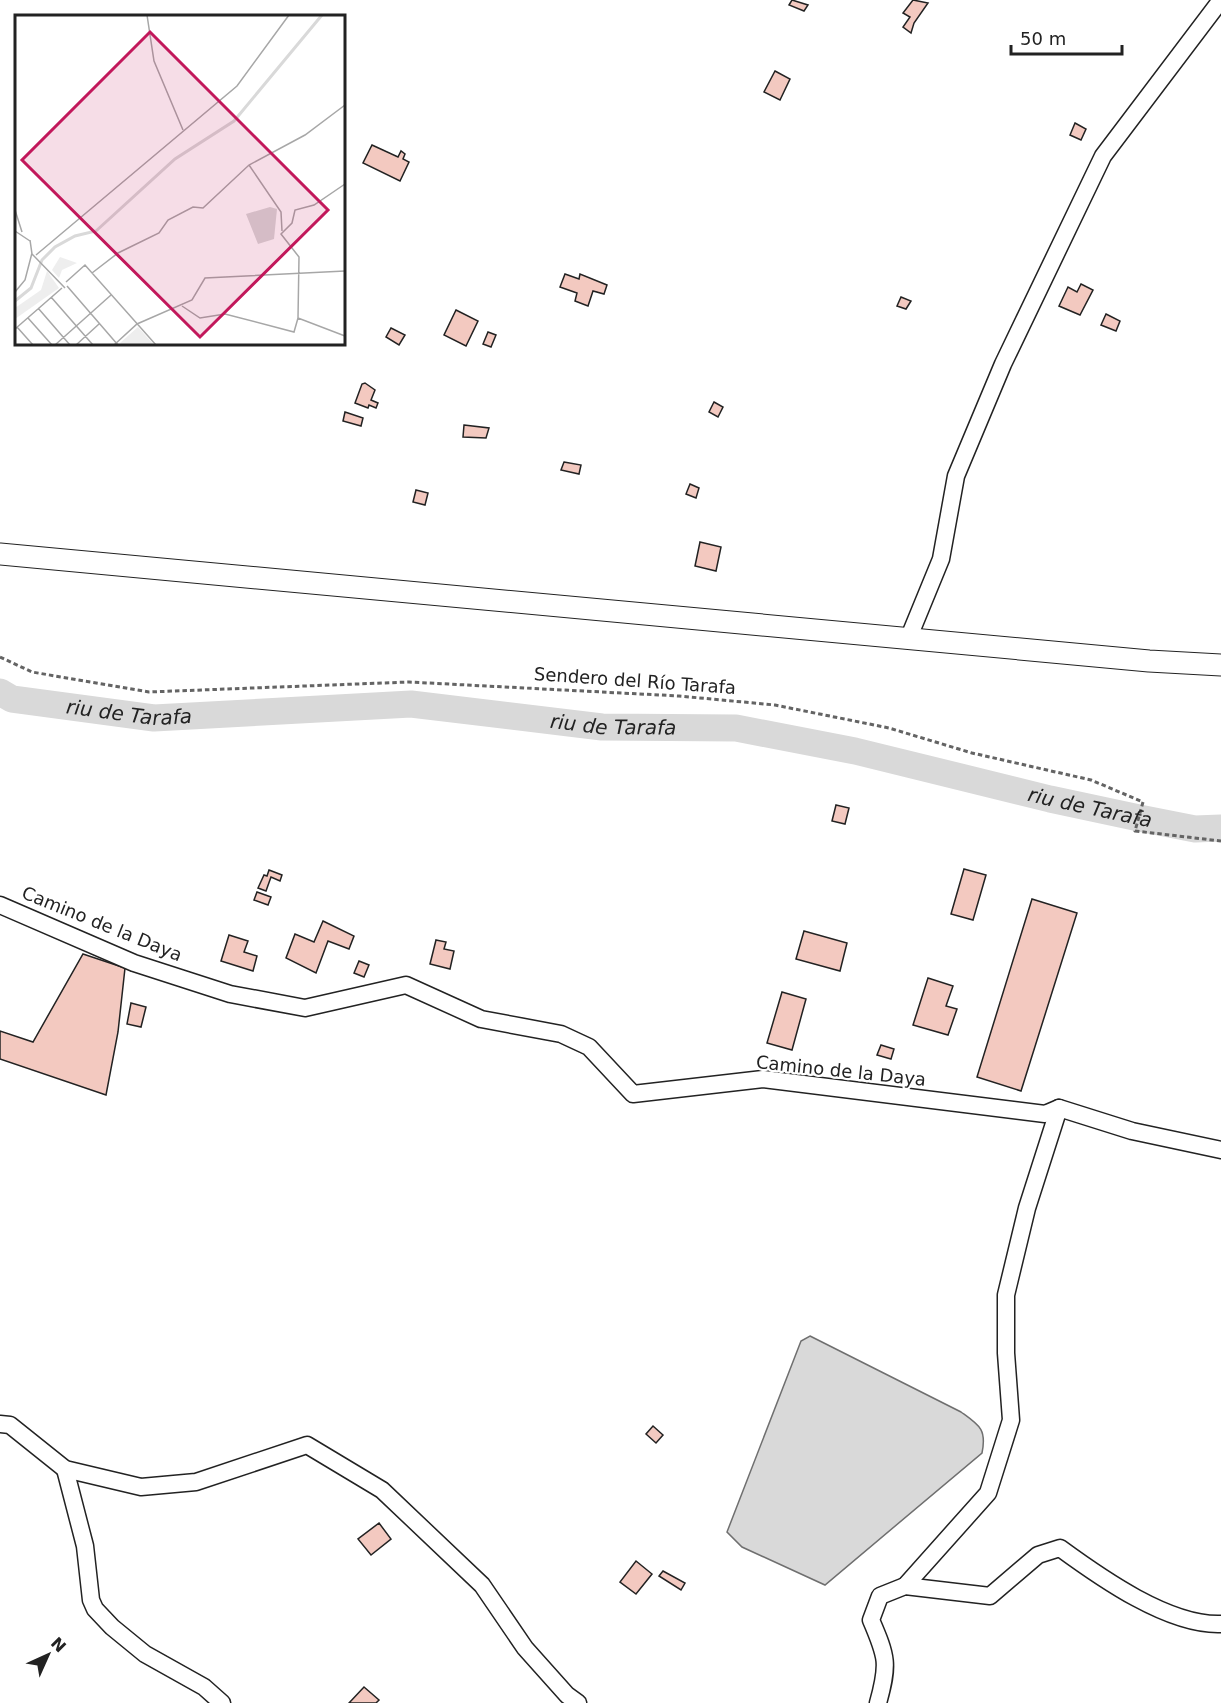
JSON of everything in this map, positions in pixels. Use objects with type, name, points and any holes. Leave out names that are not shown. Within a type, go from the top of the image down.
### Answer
[{"type":"main road","points":[[0,554],[1149,661],[1221,665]]},
{"type":"street","points":[[909,637],[941,559],[956,476],[1003,364],[1103,156],[1221,0]]},
{"type":"street","name":"Camino de la Daya","points":[[0,905],[134,963],[230,994],[304,1008],[406,985],[481,1019],[561,1034],[588,1047],[633,1094],[763,1079],[1045,1114],[1059,1108],[1132,1131],[1221,1150]]},
{"type":"street","points":[[878,1703],[886,1674],[885,1653],[871,1620],[880,1596],[905,1586],[988,1493],[1011,1420],[1006,1353],[1006,1295],[1027,1208],[1059,1108]]},
{"type":"street","points":[[0,1424],[10,1425],[65,1468],[141,1487],[196,1482],[307,1445],[382,1490],[482,1585],[525,1648],[567,1695],[578,1703]]},
{"type":"street","points":[[65,1468],[85,1546],[91,1600],[95,1608],[112,1627],[146,1654],[204,1687],[222,1703]]},
{"type":"street","points":[[905,1586],[990,1596],[1038,1555],[1060,1548],[1121,1588],[1179,1618],[1221,1624]]},
{"type":"path","name":"Sendero del Río Tarafa","points":[[0,657],[32,672],[149,692],[409,682],[655,695],[774,705],[889,728],[972,753],[1091,780],[1143,802],[1136,831],[1221,841]]},
{"type":"shaded area","points":[[810,1336],[961,1412],[977,1424],[983,1438],[982,1453],[825,1585],[742,1547],[727,1532],[801,1341]]},
{"type":"building","points":[[792,0],[808,5],[804,11],[789,5]]},
{"type":"building","points":[[913,0],[928,3],[914,23],[911,33],[903,27],[910,17],[903,13]]},
{"type":"building","points":[[775,71],[790,79],[780,100],[764,92]]},
{"type":"building","points":[[1075,123],[1086,129],[1081,140],[1070,135]]},
{"type":"building","points":[[372,145],[398,157],[401,151],[405,154],[403,159],[409,162],[400,181],[363,163]]},
{"type":"building","points":[[565,274],[579,279],[580,274],[607,285],[604,294],[593,291],[588,306],[575,301],[577,293],[560,287]]},
{"type":"building","points":[[1081,284],[1093,290],[1080,315],[1059,306],[1068,287],[1077,292]]},
{"type":"building","points":[[901,297],[911,301],[906,309],[897,306]]},
{"type":"building","points":[[456,310],[478,321],[466,346],[444,335]]},
{"type":"building","points":[[1106,314],[1120,321],[1116,331],[1101,325]]},
{"type":"building","points":[[391,328],[405,335],[399,345],[386,337]]},
{"type":"building","points":[[488,332],[496,335],[491,347],[483,344]]},
{"type":"building","points":[[365,383],[375,390],[371,400],[378,403],[376,408],[369,405],[368,408],[355,403],[362,384]]},
{"type":"building","points":[[714,402],[723,407],[718,417],[709,412]]},
{"type":"building","points":[[345,412],[363,418],[361,426],[343,421]]},
{"type":"building","points":[[464,425],[489,428],[486,438],[463,437]]},
{"type":"building","points":[[564,462],[581,465],[579,474],[561,470]]},
{"type":"building","points":[[690,484],[699,488],[696,498],[686,494]]},
{"type":"building","points":[[416,490],[428,493],[425,505],[413,502]]},
{"type":"building","points":[[700,542],[721,547],[716,571],[695,566]]},
{"type":"building","points":[[836,805],[849,808],[845,824],[832,821]]},
{"type":"building","points":[[964,869],[986,875],[973,920],[951,914]]},
{"type":"building","points":[[269,870],[282,875],[280,881],[271,877],[266,891],[258,888]]},
{"type":"building","points":[[257,892],[271,897],[268,905],[254,900]]},
{"type":"building","points":[[1032,899],[1077,913],[1021,1091],[977,1077]]},
{"type":"building","points":[[323,921],[354,936],[349,949],[328,941],[316,973],[286,958],[295,934],[314,942]]},
{"type":"building","points":[[804,931],[847,943],[840,971],[796,959]]},
{"type":"building","points":[[229,935],[248,941],[244,952],[257,956],[253,971],[221,961]]},
{"type":"building","points":[[436,940],[446,942],[444,949],[454,951],[450,969],[430,964]]},
{"type":"building","points":[[83,954],[125,968],[118,1032],[106,1095],[0,1059],[0,1031],[33,1042]]},
{"type":"building","points":[[359,961],[369,965],[364,977],[354,973]]},
{"type":"building","points":[[928,978],[953,986],[946,1006],[957,1009],[948,1035],[913,1025]]},
{"type":"building","points":[[782,992],[806,999],[792,1050],[767,1043]]},
{"type":"building","points":[[131,1003],[146,1007],[141,1027],[127,1024]]},
{"type":"building","points":[[881,1045],[894,1049],[891,1059],[877,1055]]},
{"type":"building","points":[[653,1426],[663,1435],[656,1443],[646,1434]]},
{"type":"building","points":[[379,1523],[391,1539],[371,1555],[358,1539]]},
{"type":"building","points":[[636,1561],[652,1574],[636,1594],[620,1582]]},
{"type":"building","points":[[663,1571],[685,1583],[681,1590],[659,1576]]},
{"type":"building","points":[[364,1687],[379,1700],[376,1703],[349,1703]]},
{"type":"waterway","name":"riu de Tarafa","points":[[0,692],[12,699],[154,718],[411,704],[602,727],[736,728],[855,751],[1050,799],[1139,818],[1195,829],[1221,828]]}]
